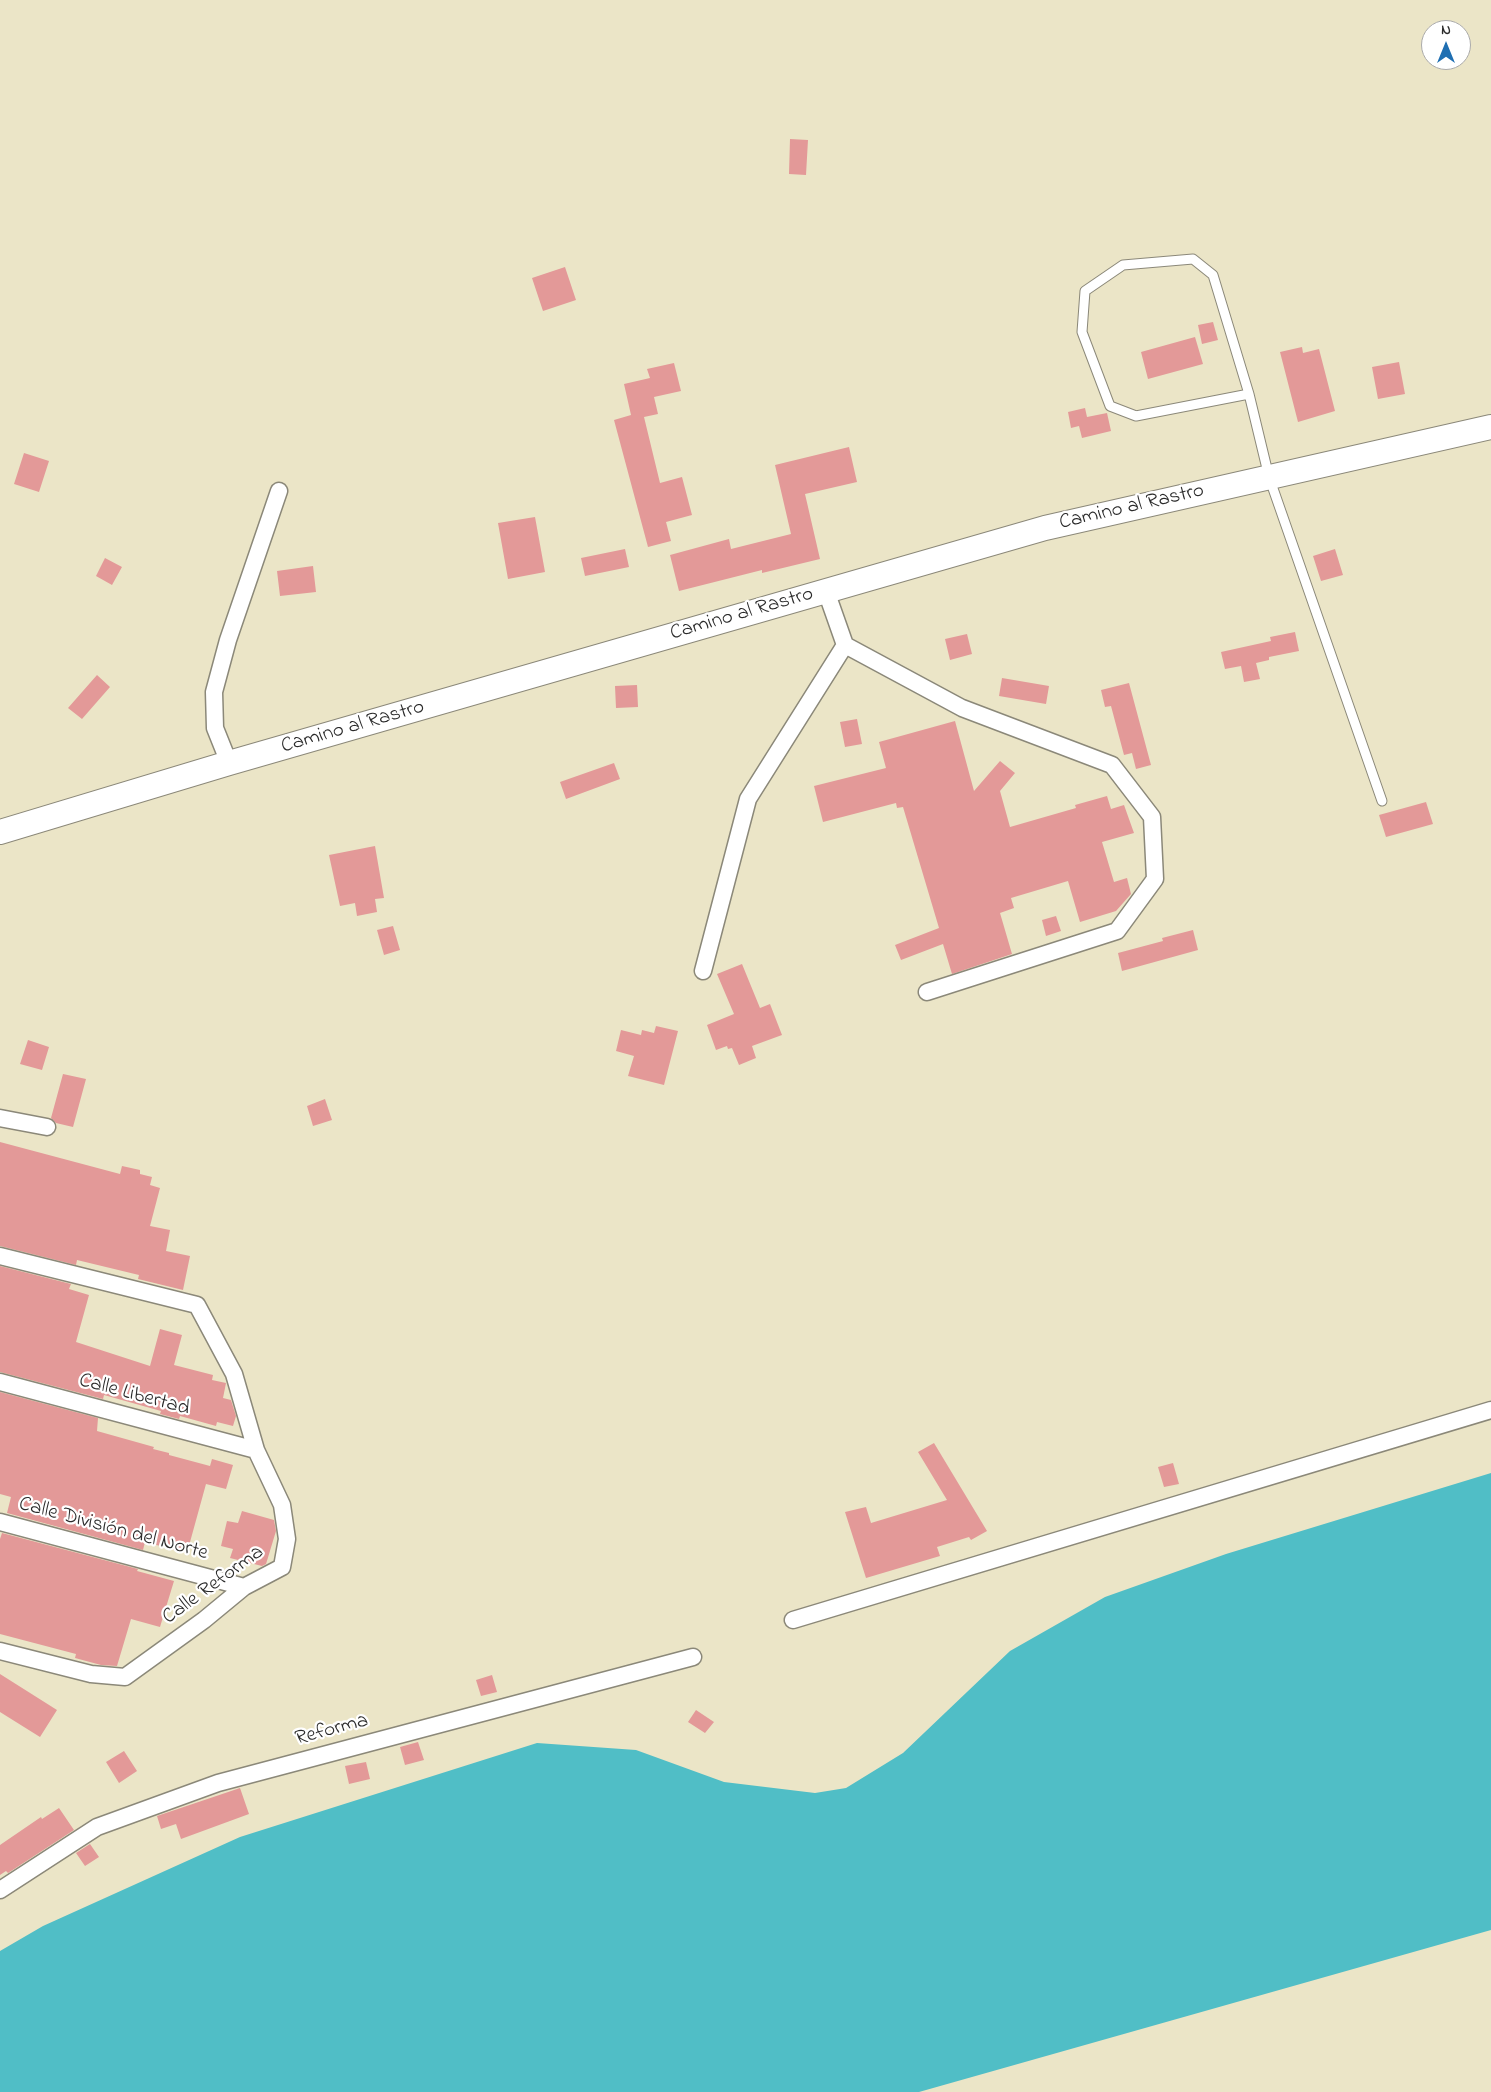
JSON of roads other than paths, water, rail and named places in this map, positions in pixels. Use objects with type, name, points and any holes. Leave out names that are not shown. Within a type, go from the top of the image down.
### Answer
[{"type":"street","name":"Camino al Rastro","points":[[0,832],[229,763],[1045,528],[1491,427]]},
{"type":"street","points":[[229,763],[215,728],[214,692],[228,640],[279,491]]},
{"type":"street","points":[[826,591],[845,645],[962,708],[1112,765],[1152,817],[1155,879],[1117,931],[927,992]]},
{"type":"street","points":[[703,971],[748,799],[845,645]]},
{"type":"street","points":[[0,1118],[46,1127]]},
{"type":"street","points":[[0,1256],[197,1305],[234,1374],[256,1450]]},
{"type":"street","name":"Calle Libertad","points":[[0,1382],[256,1450]]},
{"type":"street","points":[[793,1620],[1491,1410]]},
{"type":"street","name":"Calle Reforma","points":[[0,1650],[91,1674],[125,1677],[204,1620],[244,1587],[282,1567],[287,1539],[282,1505],[256,1450]]},
{"type":"street","name":"Calle División del Norte","points":[[0,1522],[244,1587]]},
{"type":"street","name":"Reforma","points":[[0,1890],[96,1827],[218,1784],[694,1657]]},
{"type":"lane","points":[[1249,394],[1136,416],[1110,406],[1082,332],[1085,291],[1123,265],[1192,259],[1213,275],[1249,394],[1268,477],[1382,801]]},
{"type":"water","points":[[1491,1473],[1491,1930],[919,2092],[0,2092],[0,1951],[43,1926],[240,1837],[537,1743],[636,1750],[724,1782],[815,1793],[846,1788],[903,1753],[1010,1651],[1105,1597],[1226,1554]]}]
